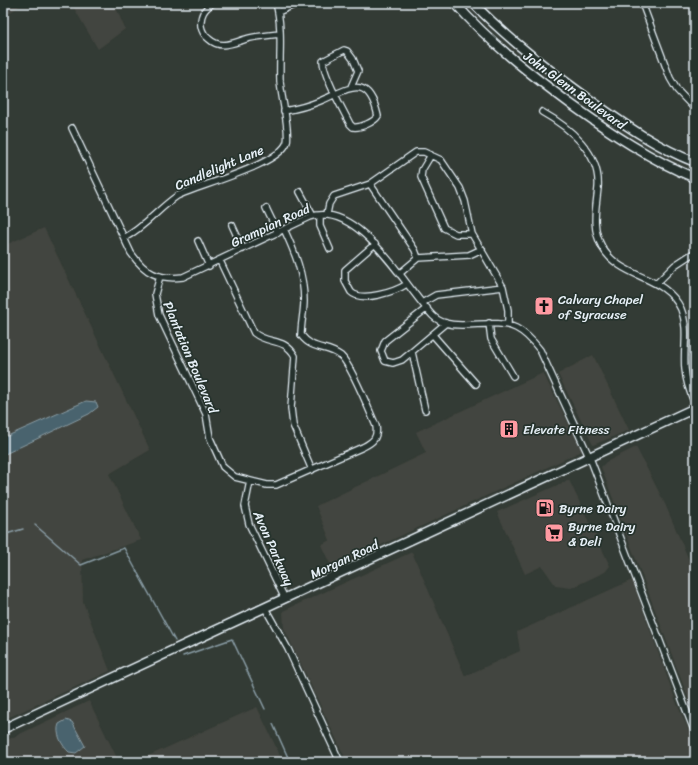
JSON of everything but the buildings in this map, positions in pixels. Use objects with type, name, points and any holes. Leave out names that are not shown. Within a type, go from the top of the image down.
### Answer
[{"type":"street","points":[[213,3],[204,12],[200,19],[201,29],[210,40],[218,45],[230,44],[250,38],[280,34]]},
{"type":"street","name":"Candlelight Lane","points":[[124,238],[141,228],[167,202],[177,196],[247,169],[282,150],[287,136],[280,80],[280,34],[276,3]]},
{"type":"street","points":[[278,12],[298,3]]},
{"type":"street","name":"John Glenn Boulevard","points":[[455,3],[496,46],[553,91],[632,145],[665,165],[695,178]]},
{"type":"street","name":"John Glenn Boulevard","points":[[473,3],[516,44],[544,67],[645,137],[695,162]]},
{"type":"street","points":[[642,3],[670,78],[677,90],[695,109]]},
{"type":"street","points":[[284,111],[306,106],[336,94],[351,87],[364,90],[372,97],[378,116],[375,120],[353,128],[336,94],[325,72],[323,61],[344,50],[348,51],[358,71],[351,87]]},
{"type":"street","points":[[542,112],[574,133],[592,159],[598,178],[594,213],[595,224],[597,234],[605,252],[614,263],[624,269],[657,283],[672,296],[681,310],[686,329],[684,352],[686,378],[695,404]]},
{"type":"street","name":"Grampian Road","points":[[72,128],[131,253],[140,266],[148,272],[160,276],[183,277],[210,266],[313,216],[327,214],[346,222],[375,244],[422,303],[435,317],[446,323]]},
{"type":"street","points":[[327,214],[329,204],[334,196],[370,184],[416,152],[420,151],[441,160],[448,168],[460,188],[465,201],[472,234],[503,287],[508,310],[508,325]]},
{"type":"street","points":[[431,155],[422,170],[421,177],[444,228],[456,234],[472,234]]},
{"type":"street","points":[[370,184],[415,250],[418,258]]},
{"type":"street","points":[[300,192],[313,216]]},
{"type":"street","points":[[266,208],[278,233]]},
{"type":"street","points":[[320,215],[320,226],[330,249]]},
{"type":"street","points":[[232,225],[244,249]]},
{"type":"street","name":"Plantation Boulevard","points":[[160,276],[155,294],[159,315],[206,414],[210,438],[219,461],[229,474],[250,481],[276,486],[374,440],[377,433],[372,416],[345,360],[333,351],[315,347],[305,340],[301,331],[304,301],[302,279],[298,260],[284,229]]},
{"type":"street","points":[[198,241],[210,266]]},
{"type":"street","points":[[375,244],[345,270],[345,281],[351,292],[360,297],[391,292],[408,284]]},
{"type":"street","points":[[399,274],[418,258],[469,255],[482,250]]},
{"type":"street","points":[[657,283],[675,265],[695,252]]},
{"type":"street","points":[[220,261],[254,333],[265,340],[283,343],[292,351],[296,362],[291,408],[293,425],[312,470]]},
{"type":"street","points":[[422,303],[436,295],[503,287]]},
{"type":"street","points":[[427,308],[383,344],[381,351],[385,361],[393,364],[398,363],[446,323],[489,323],[508,325],[525,333],[540,350],[590,458],[695,734]]},
{"type":"street","points":[[489,323],[491,339],[514,376]]},
{"type":"street","points":[[433,335],[476,384]]},
{"type":"street","points":[[412,352],[425,410]]},
{"type":"street","name":"Morgan Road","points":[[3,729],[695,408]]},
{"type":"street","name":"Avon Parkway","points":[[250,481],[245,506],[249,524],[285,599]]},
{"type":"street","points":[[266,608],[288,649],[340,762]]},
{"type":"shaded area","points":[[3,3],[23,3],[3,18]]},
{"type":"shaded area","points":[[71,3],[114,3],[125,29],[98,49]]},
{"type":"shaded area","points":[[44,228],[150,450],[109,474],[141,540],[82,560],[83,602],[110,671],[3,720],[3,246]]},
{"type":"shaded area","points":[[593,355],[629,430],[593,445],[558,374]]},
{"type":"shaded area","points":[[543,373],[582,451],[332,568],[321,545],[330,540],[316,506],[426,453],[416,432]]},
{"type":"shaded area","points":[[636,447],[665,504],[695,574],[695,716],[601,467],[606,462]]},
{"type":"shaded area","points":[[569,480],[610,566],[605,572],[571,588],[556,586],[542,566],[525,574],[497,512]]},
{"type":"shaded area","points":[[412,552],[465,676],[520,651],[517,632],[632,580],[677,704],[695,744],[695,762],[347,762],[284,628],[283,611]]},
{"type":"shaded area","points":[[89,701],[119,762],[3,762],[3,742]]},
{"type":"shaded area","points":[[257,707],[283,762],[135,762]]},
{"type":"water","points":[[86,401],[96,402],[98,407],[89,414],[3,455],[3,438]]},
{"type":"water","points":[[66,720],[72,722],[85,746],[76,753],[69,752],[66,749],[59,735],[59,724]]},
{"type":"waterway","points":[[35,525],[81,565],[124,548],[175,641]]},
{"type":"waterway","points":[[3,535],[23,529]]},
{"type":"waterway","points":[[183,656],[232,639],[265,709]]},
{"type":"waterway","points":[[273,724],[290,762]]},
{"type":"place","name":"Calvary Chapel of Syracuse","points":[[544,306]]},
{"type":"place","name":"Elevate Fitness","points":[[509,429]]},
{"type":"place","name":"Byrne Dairy","points":[[545,508]]},
{"type":"place","name":"Byrne Dairy & Deli","points":[[554,533]]}]
